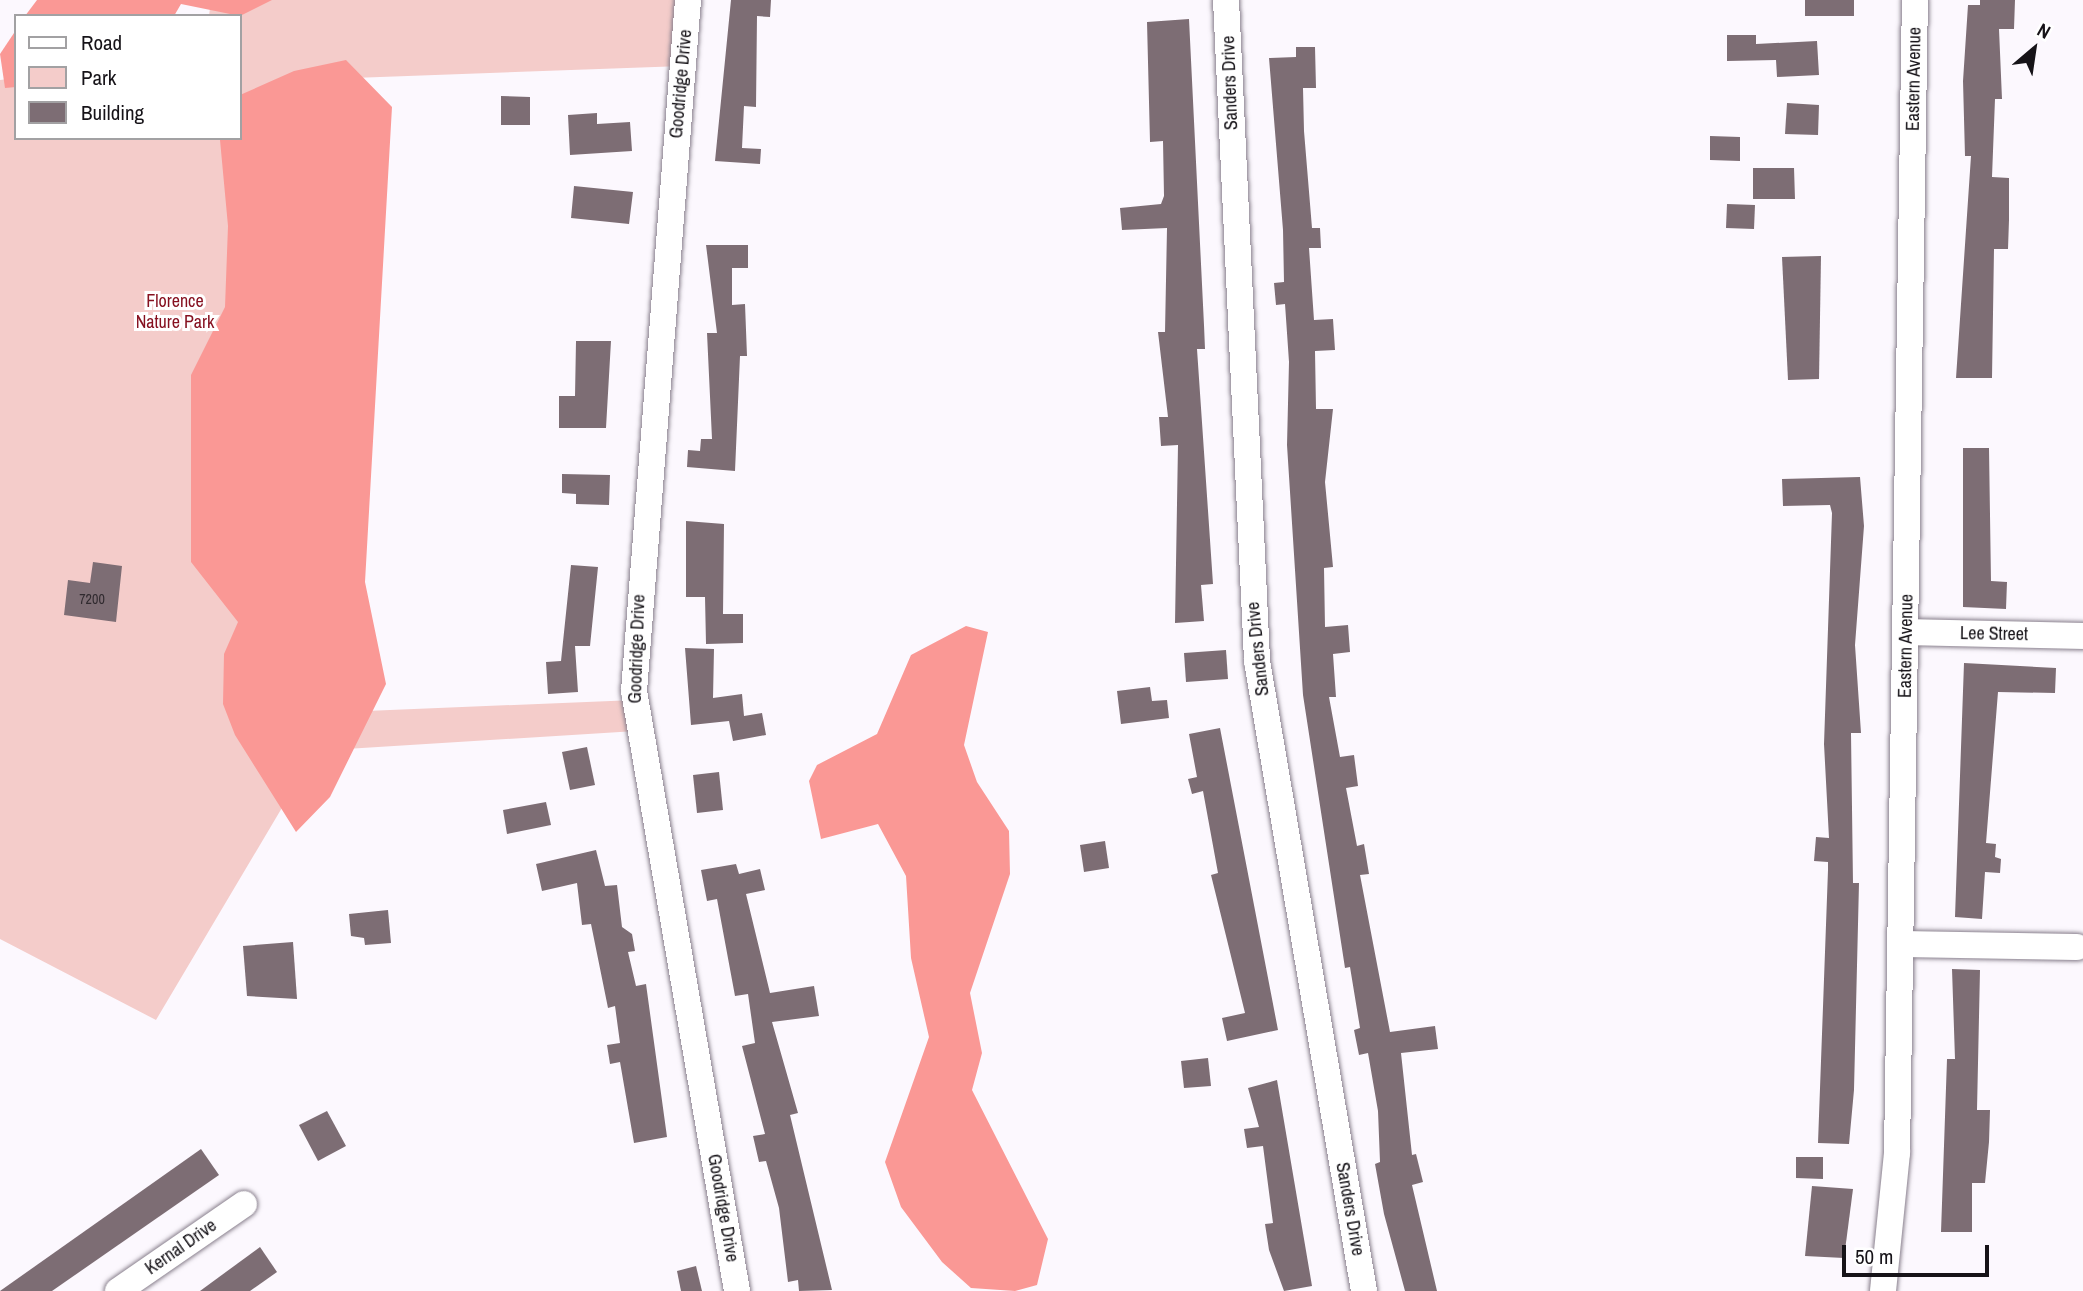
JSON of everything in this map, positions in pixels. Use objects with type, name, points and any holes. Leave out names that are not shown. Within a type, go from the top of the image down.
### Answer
[{"type":"street","name":"Goodridge Drive","points":[[688,0],[634,691],[645,782],[737,1291]]},
{"type":"street","name":"Sanders Drive","points":[[1226,0],[1257,661],[1364,1291]]},
{"type":"street","name":"Eastern Avenue","points":[[1883,1291],[1896,1153],[1915,0]]},
{"type":"street","name":"Lee Street","points":[[1906,632],[2083,636]]},
{"type":"street","points":[[1901,944],[2077,947]]},
{"type":"street","name":"Kernal Drive","points":[[118,1291],[244,1203]]},
{"type":"green space","name":"Florence Nature Park","points":[[211,0],[688,0],[683,66],[353,78],[342,712],[635,700],[636,731],[330,750],[286,801],[156,1020],[0,939],[0,80],[14,78],[14,140],[242,140],[242,14],[209,14]]},
{"type":"shaded area","points":[[37,0],[272,0],[242,15],[181,4],[175,14],[26,14]]},
{"type":"shaded area","points":[[14,33],[14,87],[5,88],[0,54]]},
{"type":"shaded area","points":[[346,60],[392,107],[365,582],[386,684],[330,797],[296,832],[235,735],[223,704],[224,654],[238,622],[191,562],[191,375],[225,307],[228,226],[220,140],[242,140],[242,94],[294,71]]},
{"type":"shaded area","points":[[966,626],[988,632],[964,745],[977,782],[1009,831],[1010,874],[970,993],[982,1053],[972,1090],[1048,1239],[1037,1285],[1015,1291],[971,1288],[942,1262],[901,1207],[885,1162],[929,1037],[911,958],[906,876],[878,824],[821,839],[809,781],[817,765],[877,734],[911,655]]},
{"type":"building","points":[[731,0],[771,0],[770,17],[757,16],[756,107],[744,106],[742,148],[761,149],[760,164],[715,161]]},
{"type":"building","points":[[1805,0],[1854,0],[1854,16],[1805,16]]},
{"type":"building","points":[[1980,0],[2015,0],[2014,29],[1999,29],[2002,99],[1995,99],[1992,177],[2009,178],[2008,249],[1994,249],[1992,378],[1956,378],[1971,156],[1965,156],[1963,81],[1968,5],[1980,5]]},
{"type":"building","points":[[1189,19],[1205,349],[1197,349],[1213,584],[1201,585],[1204,621],[1175,623],[1178,445],[1161,446],[1159,417],[1168,417],[1158,332],[1165,332],[1167,228],[1122,230],[1120,208],[1161,204],[1164,196],[1163,141],[1150,142],[1147,22]]},
{"type":"building","points":[[1727,35],[1756,35],[1756,44],[1817,41],[1819,75],[1777,77],[1776,60],[1727,61]]},
{"type":"building","points":[[1296,47],[1315,47],[1316,88],[1303,88],[1304,131],[1312,228],[1320,228],[1321,248],[1309,248],[1314,320],[1333,319],[1335,350],[1315,351],[1316,409],[1333,409],[1325,482],[1333,567],[1324,568],[1325,627],[1348,625],[1350,652],[1333,654],[1336,697],[1329,697],[1340,757],[1354,755],[1358,786],[1346,788],[1357,846],[1364,844],[1369,874],[1360,875],[1390,1032],[1435,1026],[1438,1049],[1401,1053],[1412,1155],[1416,1154],[1423,1182],[1412,1185],[1437,1291],[1405,1291],[1384,1214],[1375,1164],[1380,1162],[1378,1111],[1368,1053],[1359,1055],[1354,1030],[1360,1028],[1350,967],[1345,968],[1303,695],[1287,445],[1289,362],[1285,304],[1276,305],[1274,283],[1284,282],[1283,230],[1269,58],[1296,57]]},
{"type":"building","points":[[501,96],[530,97],[530,125],[501,125]]},
{"type":"building","points":[[1787,103],[1819,105],[1818,135],[1785,134]]},
{"type":"building","points":[[597,113],[597,124],[630,122],[632,151],[570,155],[568,115]]},
{"type":"building","points":[[1710,136],[1740,137],[1740,161],[1710,160]]},
{"type":"building","points":[[1753,168],[1794,168],[1795,199],[1753,199]]},
{"type":"building","points":[[574,186],[633,192],[629,224],[571,218]]},
{"type":"building","points":[[1727,204],[1755,205],[1754,229],[1726,228]]},
{"type":"building","points":[[706,245],[748,245],[748,268],[732,268],[732,305],[745,304],[747,356],[740,356],[735,471],[687,467],[688,450],[700,451],[701,439],[712,439],[707,333],[717,333]]},
{"type":"building","points":[[1821,256],[1819,379],[1788,380],[1782,257]]},
{"type":"building","points":[[576,341],[611,341],[606,428],[559,428],[559,396],[575,396]]},
{"type":"building","points":[[1963,448],[1989,448],[1991,581],[2007,582],[2006,609],[1963,607]]},
{"type":"building","points":[[562,474],[610,475],[609,505],[576,504],[576,494],[562,493]]},
{"type":"building","points":[[1860,477],[1864,526],[1855,645],[1861,733],[1851,733],[1853,883],[1859,883],[1854,1090],[1849,1144],[1818,1143],[1828,862],[1814,861],[1816,837],[1829,838],[1824,744],[1832,513],[1830,505],[1783,506],[1782,479]]},
{"type":"building","points":[[686,521],[724,524],[723,614],[743,614],[743,643],[706,644],[705,597],[686,597]]},
{"type":"building","points":[[93,562],[122,566],[116,622],[64,615],[68,580],[90,583]]},
{"type":"building","points":[[571,565],[598,567],[590,646],[575,646],[578,692],[548,694],[546,662],[561,661]]},
{"type":"building","points":[[685,648],[714,649],[713,698],[742,694],[744,716],[762,713],[766,735],[733,741],[729,721],[691,725]]},
{"type":"building","points":[[1226,650],[1228,679],[1186,682],[1184,653]]},
{"type":"building","points":[[1964,663],[2056,668],[2055,693],[1998,692],[1986,843],[1996,844],[1995,857],[2001,859],[2000,873],[1985,872],[1982,919],[1955,917]]},
{"type":"building","points":[[1150,687],[1152,701],[1167,700],[1169,718],[1121,724],[1117,691]]},
{"type":"building","points":[[1220,728],[1278,1030],[1227,1041],[1222,1018],[1245,1013],[1211,875],[1218,873],[1203,791],[1192,794],[1188,779],[1197,777],[1189,734]]},
{"type":"building","points":[[587,747],[595,785],[570,790],[562,752]]},
{"type":"building","points":[[719,772],[723,810],[697,813],[693,775]]},
{"type":"building","points":[[546,802],[551,825],[507,834],[503,810]]},
{"type":"building","points":[[1105,841],[1109,868],[1084,872],[1080,845]]},
{"type":"building","points":[[596,850],[605,886],[617,885],[622,927],[632,934],[635,951],[628,952],[636,986],[646,984],[667,1137],[634,1143],[620,1062],[610,1064],[607,1045],[620,1043],[615,1006],[608,1008],[591,924],[582,925],[577,883],[542,891],[536,864]]},
{"type":"building","points":[[736,864],[739,874],[760,869],[765,890],[746,894],[770,993],[814,986],[819,1016],[772,1022],[798,1113],[790,1115],[832,1290],[799,1291],[798,1280],[788,1282],[779,1208],[766,1161],[759,1162],[753,1136],[765,1134],[742,1046],[755,1043],[748,994],[735,996],[717,899],[707,901],[701,870]]},
{"type":"building","points":[[388,910],[391,943],[365,945],[364,938],[351,936],[349,914]]},
{"type":"building","points":[[293,942],[297,999],[247,996],[243,946]]},
{"type":"building","points":[[1952,969],[1980,970],[1977,1110],[1990,1110],[1985,1183],[1972,1183],[1972,1232],[1941,1232],[1947,1059],[1955,1059]]},
{"type":"building","points":[[1208,1058],[1211,1086],[1184,1088],[1181,1061]]},
{"type":"building","points":[[1277,1080],[1312,1286],[1284,1291],[1269,1250],[1265,1224],[1273,1223],[1263,1146],[1247,1148],[1244,1129],[1259,1127],[1248,1088]]},
{"type":"building","points":[[327,1111],[346,1146],[318,1161],[299,1125]]},
{"type":"building","points":[[201,1149],[219,1175],[52,1291],[0,1291]]},
{"type":"building","points":[[1796,1157],[1823,1157],[1823,1179],[1796,1178]]},
{"type":"building","points":[[1812,1186],[1853,1189],[1844,1258],[1805,1256]]},
{"type":"building","points":[[260,1247],[277,1272],[250,1291],[200,1291]]},
{"type":"building","points":[[696,1266],[702,1291],[681,1291],[677,1271]]}]
